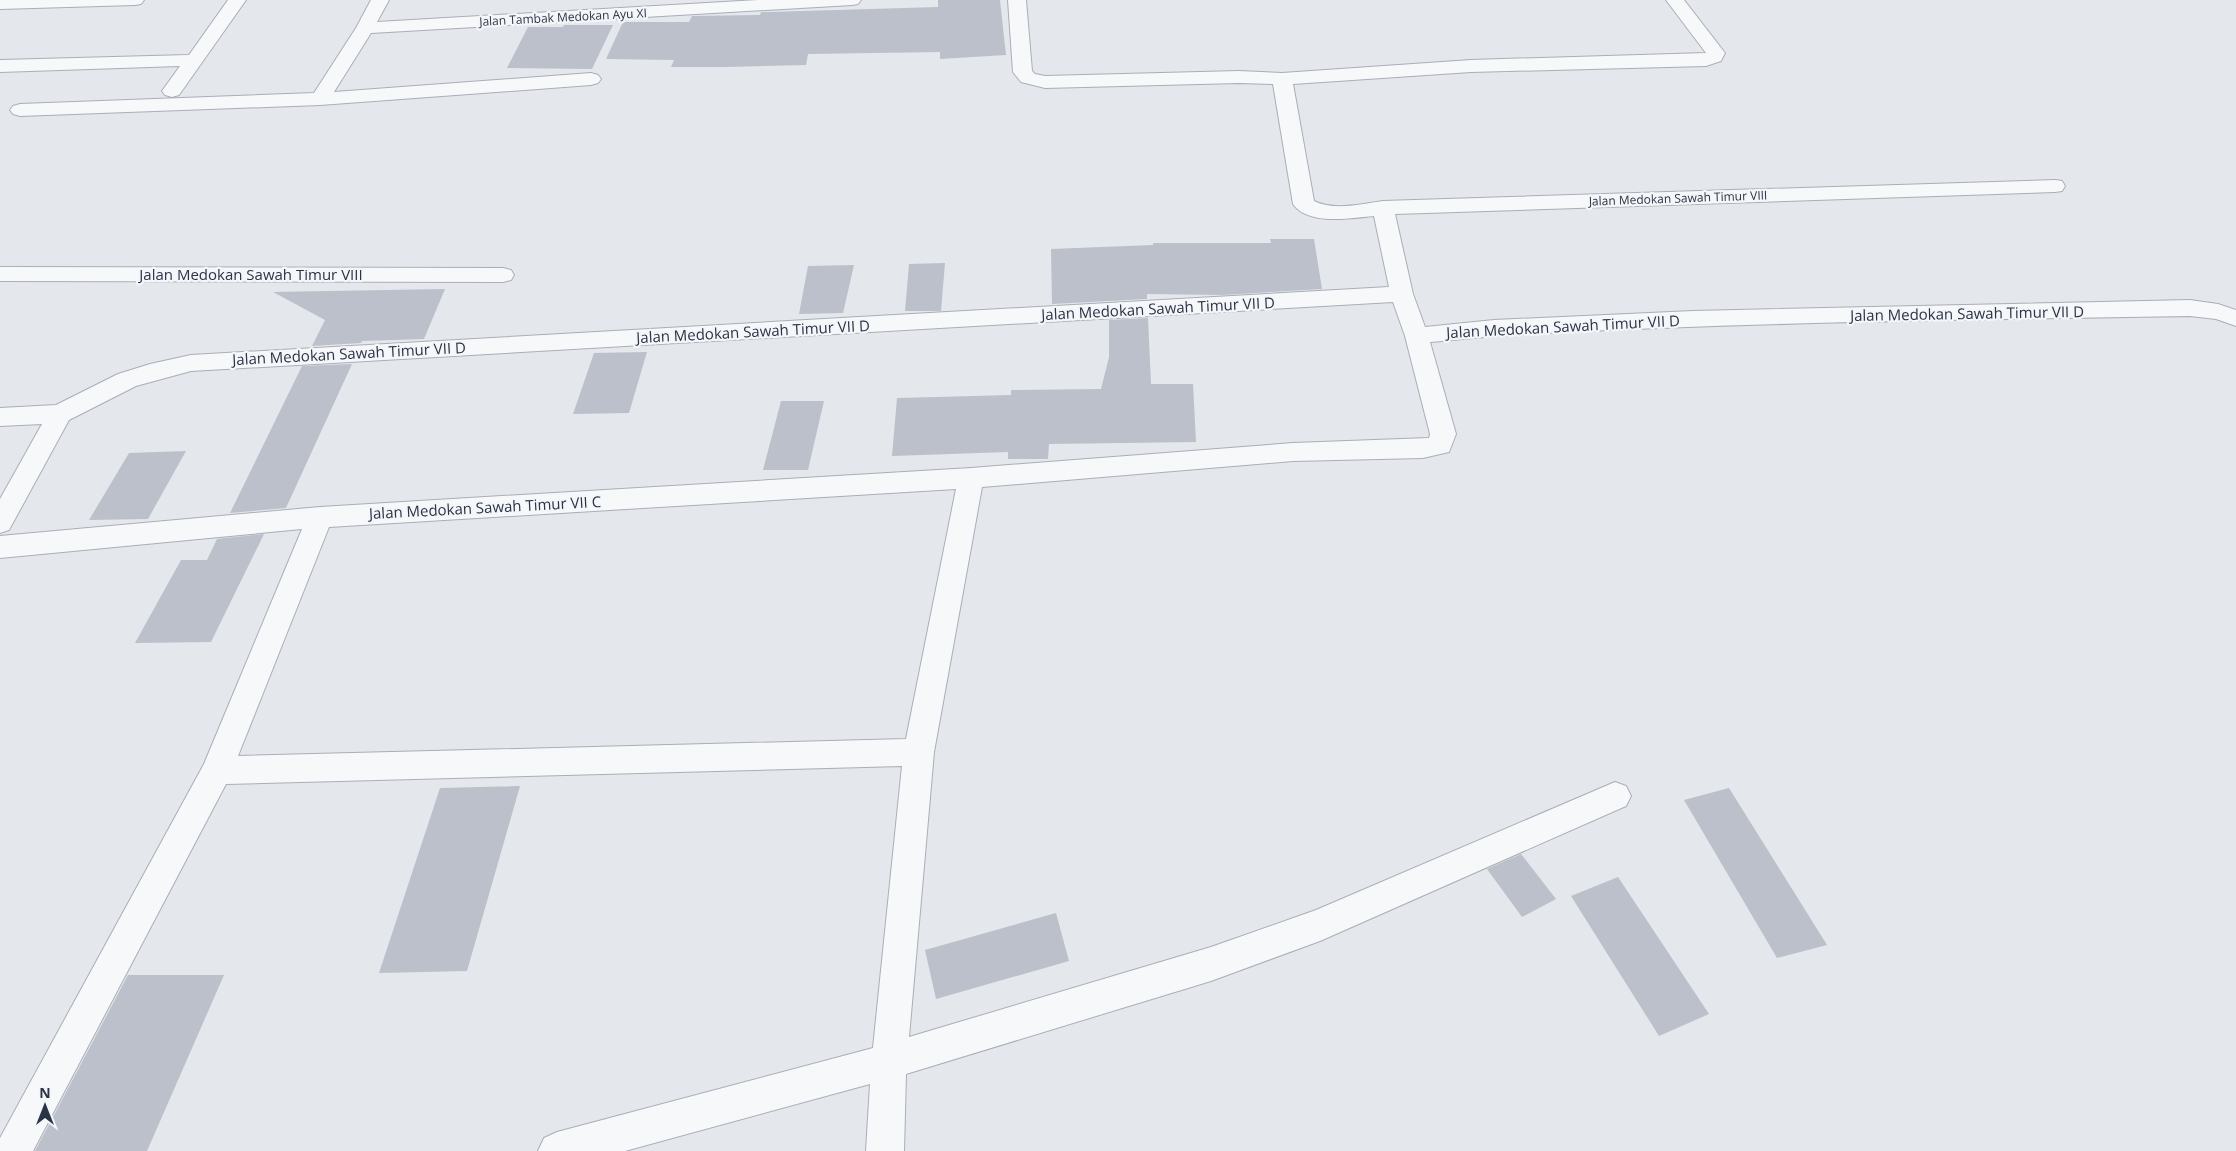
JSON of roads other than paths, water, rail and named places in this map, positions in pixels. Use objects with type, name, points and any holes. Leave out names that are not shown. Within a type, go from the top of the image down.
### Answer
[{"type":"street","points":[[0,4],[135,0]]},
{"type":"street","points":[[172,91],[237,0]]},
{"type":"street","points":[[320,99],[380,0]]},
{"type":"street","name":"Jalan Tambak Medokan Ayu XI","points":[[364,28],[852,0]]},
{"type":"street","points":[[1018,0],[1023,72],[1028,78],[1036,81],[1282,79],[1471,66],[1706,60],[1714,57],[1716,53],[1675,0]]},
{"type":"street","points":[[0,66],[194,60]]},
{"type":"street","points":[[20,110],[320,99],[591,79]]},
{"type":"street","name":"Jalan Medokan Sawah Timur VIII","points":[[1282,79],[1304,204],[1312,210],[1330,212],[1383,208],[2055,186]]},
{"type":"street","points":[[1383,208],[1402,294],[1417,336]]},
{"type":"street","name":"Jalan Medokan Sawah Timur VIII","points":[[0,274],[503,275]]},
{"type":"street","name":"Jalan Medokan Sawah Timur VII D","points":[[60,414],[127,380],[190,363],[1402,294]]},
{"type":"street","name":"Jalan Medokan Sawah Timur VII D","points":[[1417,336],[1464,329],[1533,325],[1688,319],[2032,311],[2190,308],[2218,312],[2236,318]]},
{"type":"street","name":"Jalan Medokan Sawah Timur VII C","points":[[0,547],[320,517],[971,478],[1293,452],[1423,449],[1440,444],[1443,434],[1417,336]]},
{"type":"street","points":[[0,417],[60,414]]},
{"type":"street","points":[[0,523],[60,414]]},
{"type":"street","points":[[886,1151],[889,1061],[919,752],[971,478]]},
{"type":"street","points":[[13,1151],[216,770],[320,517]]},
{"type":"street","points":[[216,770],[919,752]]},
{"type":"street","points":[[557,1151],[889,1061],[1211,964],[1320,926],[1616,796]]}]
